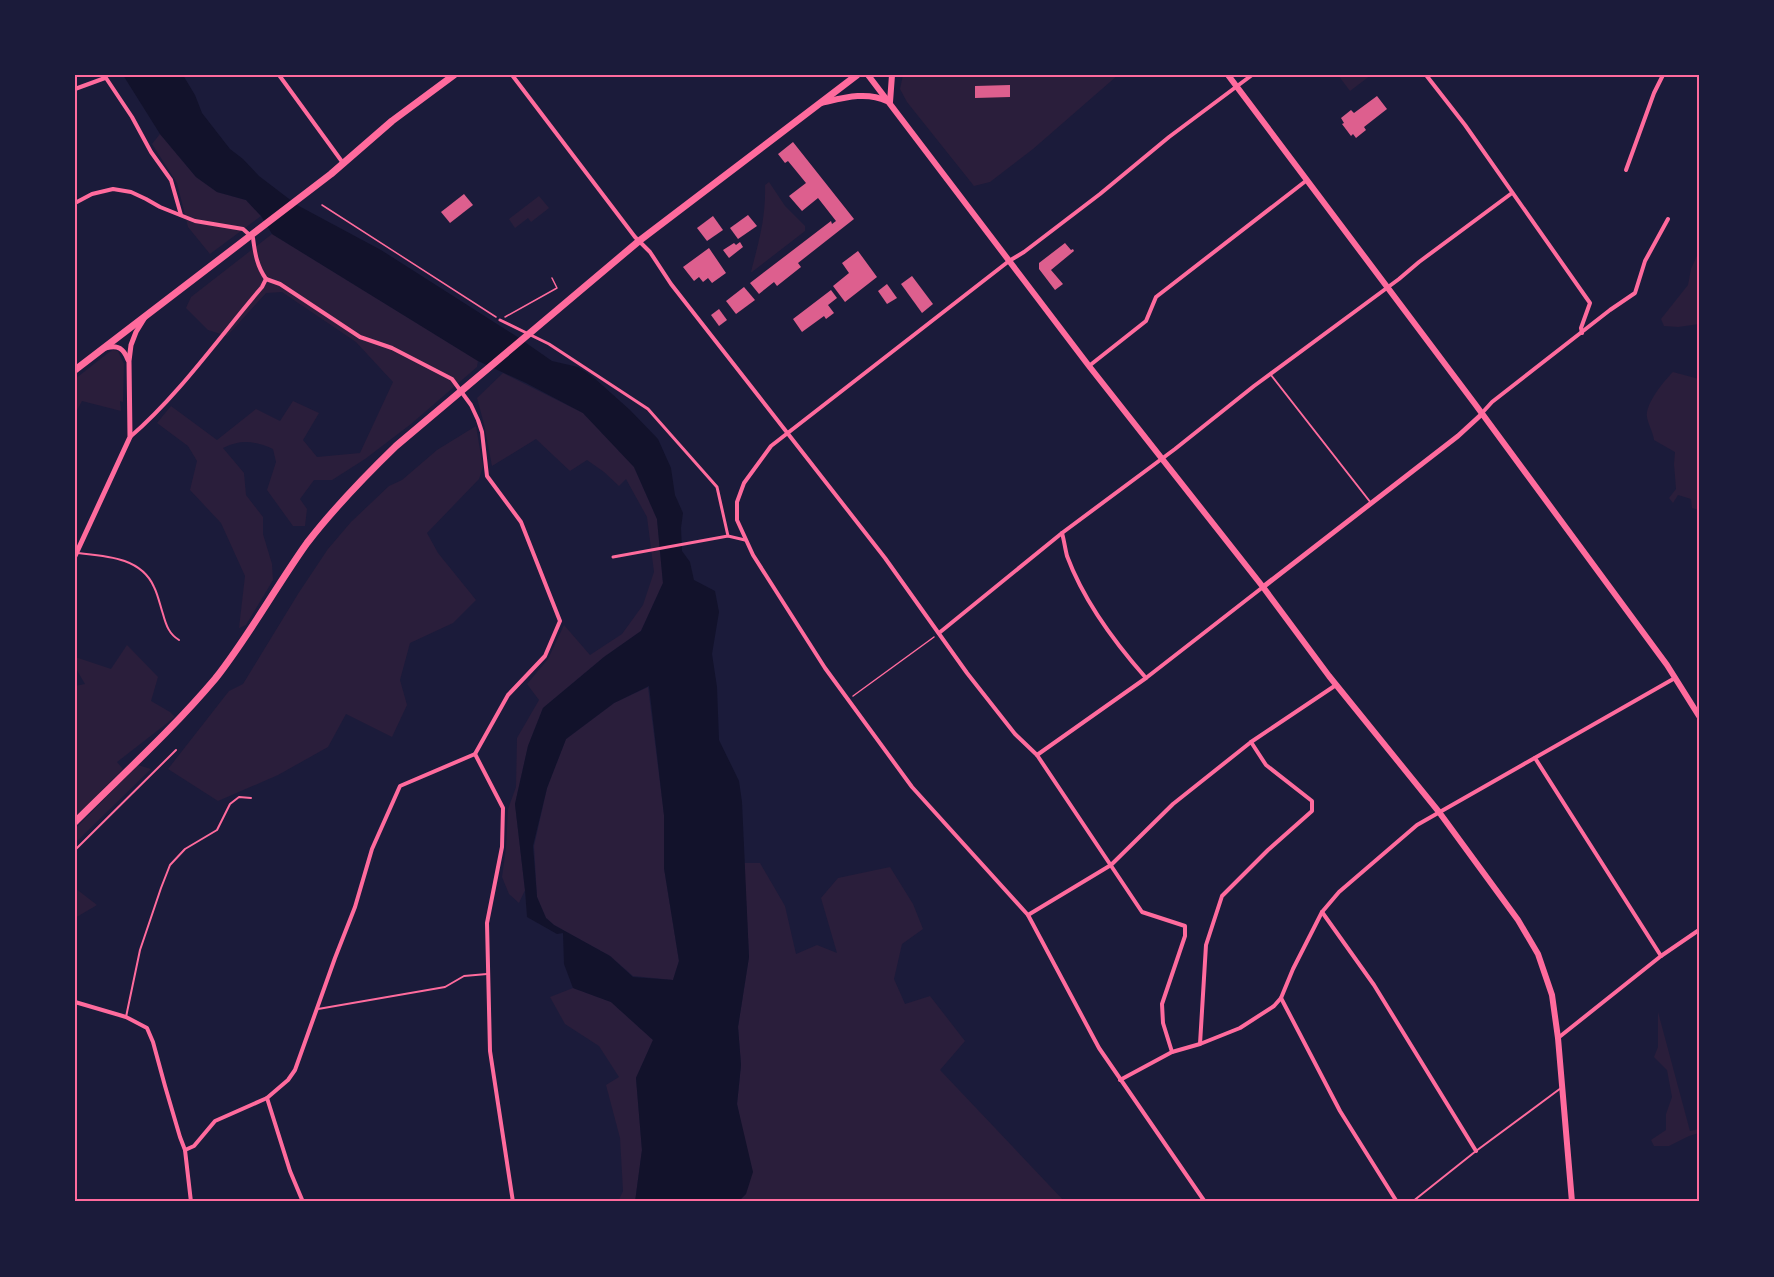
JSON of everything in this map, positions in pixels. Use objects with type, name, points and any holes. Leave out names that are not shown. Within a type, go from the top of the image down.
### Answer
[{"type":"main road","points":[[75,370],[331,174],[392,121],[454,75]]},
{"type":"main road","points":[[75,822],[166,732],[214,679],[237,649],[307,544],[360,481],[396,446],[639,241],[857,75]]},
{"type":"main road","points":[[868,75],[1161,459],[1439,812],[1518,920],[1538,954],[1552,995],[1558,1038],[1572,1202]]},
{"type":"main road","points":[[890,102],[892,75]]},
{"type":"main road","points":[[1228,75],[1482,414],[1675,678],[1699,716]]},
{"type":"main road","points":[[821,103],[849,96],[876,96],[890,102]]},
{"type":"street","points":[[279,75],[343,163]]},
{"type":"street","points":[[512,75],[878,550],[1015,734],[1037,755],[1142,912],[1185,926],[1185,936],[1162,1004],[1163,1023],[1172,1052]]},
{"type":"street","points":[[1204,1202],[1099,1048],[1028,915],[912,787],[847,701],[745,540],[737,520],[737,502],[744,483],[771,446],[1252,75]]},
{"type":"street","points":[[1426,75],[1465,125],[1590,303],[1581,328],[1582,333]]},
{"type":"street","points":[[1626,170],[1654,93],[1663,75]]},
{"type":"street","points":[[75,89],[104,76],[171,180],[182,216]]},
{"type":"street","points":[[1089,366],[1146,321],[1156,297],[1307,179]]},
{"type":"street","points":[[75,203],[92,194],[113,189],[131,192],[195,222],[243,229],[253,238],[255,257],[266,279],[280,284],[360,337],[392,348],[452,380],[471,405],[478,420],[482,432],[487,476],[521,522],[561,621],[544,656],[508,695],[475,754],[400,786],[372,849],[355,908],[295,1070],[288,1080],[267,1098],[215,1121],[194,1146],[185,1150]]},
{"type":"street","points":[[939,633],[1062,533],[1512,193]]},
{"type":"street","points":[[1037,755],[1146,678],[1458,436],[1492,402],[1635,293],[1645,261],[1668,219]]},
{"type":"street","points":[[76,554],[130,437],[146,423],[198,365],[262,287],[266,279]]},
{"type":"street","points":[[130,437],[129,361],[131,345],[147,315]]},
{"type":"street","points":[[500,320],[549,344],[648,409],[717,487],[728,536]]},
{"type":"street","points":[[101,349],[112,346],[120,348],[125,352],[129,361]]},
{"type":"street","points":[[1062,533],[1067,555],[1090,603],[1130,661],[1146,678]]},
{"type":"street","points":[[614,557],[728,536],[745,540]]},
{"type":"street","points":[[1120,1080],[1172,1052],[1240,1028],[1274,1005],[1281,998],[1322,912],[1339,892],[1417,825],[1675,678]]},
{"type":"street","points":[[1028,915],[1111,865],[1173,804],[1251,742],[1336,684]]},
{"type":"street","points":[[1200,1044],[1206,945],[1222,896],[1268,850],[1312,811],[1312,801],[1266,765],[1251,742]]},
{"type":"street","points":[[475,754],[503,808],[502,847],[488,923],[488,973],[490,1051],[513,1202]]},
{"type":"street","points":[[1535,758],[1661,956]]},
{"type":"street","points":[[1322,912],[1374,985],[1476,1151]]},
{"type":"street","points":[[1558,1038],[1661,956],[1699,930]]},
{"type":"street","points":[[1281,998],[1340,1111],[1397,1202]]},
{"type":"street","points":[[75,1002],[126,1017],[147,1028],[185,1150],[191,1202]]},
{"type":"street","points":[[267,1098],[290,1171],[303,1202]]},
{"type":"lane","points":[[1270,374],[1371,503]]},
{"type":"lane","points":[[76,554],[131,562],[147,575],[154,585],[166,626],[172,636],[179,640]]},
{"type":"lane","points":[[75,850],[176,750]]},
{"type":"lane","points":[[126,1017],[140,950],[171,865],[185,849],[217,830],[230,804],[239,797],[251,798]]},
{"type":"lane","points":[[318,1009],[444,987],[464,976],[488,973]]},
{"type":"lane","points":[[1412,1202],[1561,1088]]},
{"type":"path","points":[[322,205],[500,320],[557,288],[552,278]]},
{"type":"path","points":[[847,701],[939,633]]},
{"type":"shaded area","points":[[123,75],[183,75],[202,113],[230,149],[259,176],[297,205],[381,250],[552,361],[578,367],[592,376],[658,439],[671,468],[675,495],[683,513],[682,551],[690,562],[694,580],[715,591],[719,612],[712,654],[717,687],[719,740],[739,781],[742,802],[749,957],[738,1027],[741,1065],[737,1104],[753,1172],[746,1194],[738,1202],[635,1202],[642,1150],[636,1078],[653,1040],[611,1002],[573,988],[564,964],[563,933],[557,934],[527,917],[515,804],[528,746],[543,708],[604,657],[641,631],[663,583],[657,519],[634,467],[583,413],[478,361],[272,234],[261,216],[246,200],[217,192],[196,177],[160,134]],"holes":[[[649,686],[664,815],[664,868],[679,961],[673,980],[633,977],[610,956],[554,925],[546,918],[537,897],[533,846],[547,788],[566,739],[614,703]]]},
{"type":"shaded area","points":[[903,75],[1118,75],[1033,149],[990,182],[974,186],[907,102],[900,89]]},
{"type":"shaded area","points":[[1338,75],[1371,75],[1350,91]]},
{"type":"shaded area","points":[[160,134],[196,177],[217,192],[246,200],[261,216],[210,254],[188,227],[177,183],[152,144]]},
{"type":"shaded area","points":[[769,182],[785,206],[805,226],[805,231],[751,272],[763,219],[765,185]]},
{"type":"shaded area","points":[[539,196],[549,208],[531,222],[528,218],[515,228],[509,219]]},
{"type":"shaded area","points":[[272,234],[478,361],[477,367],[411,424],[365,459],[332,480],[314,480],[300,499],[307,509],[305,526],[293,526],[267,490],[276,462],[273,449],[248,442],[236,443],[223,448],[244,473],[246,495],[263,517],[263,534],[272,564],[273,580],[246,625],[239,628],[245,576],[221,523],[190,490],[197,461],[188,446],[157,423],[171,406],[217,440],[256,409],[280,421],[293,401],[319,413],[303,440],[317,457],[360,453],[393,382],[356,342],[282,292],[266,293],[227,336],[208,330],[186,308],[191,297]]},
{"type":"shaded area","points":[[1699,251],[1699,324],[1664,326],[1661,319],[1688,285],[1691,269]]},
{"type":"shaded area","points":[[113,350],[118,351],[124,364],[121,411],[82,401],[75,414],[75,379]]},
{"type":"shaded area","points":[[1673,372],[1699,379],[1699,510],[1692,508],[1691,499],[1678,495],[1673,503],[1669,498],[1676,489],[1675,452],[1654,440],[1647,417],[1652,399]]},
{"type":"shaded area","points":[[503,373],[583,413],[634,467],[657,519],[663,583],[641,631],[604,657],[543,708],[528,746],[515,804],[525,890],[519,903],[509,894],[502,877],[508,809],[516,787],[517,738],[539,700],[527,684],[548,659],[564,625],[590,655],[622,634],[643,605],[654,572],[647,517],[626,479],[619,486],[587,460],[570,471],[536,439],[492,466],[477,398]]},
{"type":"shaded area","points":[[476,426],[483,467],[479,479],[427,533],[438,553],[476,600],[453,623],[410,643],[400,680],[407,705],[392,737],[346,714],[328,747],[278,775],[218,801],[168,769],[229,691],[243,684],[328,549],[351,522],[389,486],[402,480],[437,450]]},
{"type":"shaded area","points":[[127,645],[158,677],[151,701],[175,717],[117,762],[123,769],[75,818],[75,686],[85,684],[75,667],[75,657],[111,669]]},
{"type":"shaded area","points":[[648,687],[664,815],[664,868],[679,961],[673,980],[633,976],[610,956],[554,925],[546,918],[537,897],[534,846],[547,788],[566,739],[614,703]]},
{"type":"shaded area","points":[[138,765],[151,769],[75,843],[75,829]]},
{"type":"shaded area","points":[[744,863],[760,863],[785,906],[796,954],[817,945],[837,953],[821,898],[838,878],[890,867],[913,904],[923,929],[902,944],[894,979],[905,1004],[930,996],[965,1041],[940,1070],[1065,1202],[738,1202],[746,1194],[743,1134],[737,1104],[741,1065],[738,1027],[749,957]]},
{"type":"shaded area","points":[[75,888],[97,905],[75,918]]},
{"type":"shaded area","points":[[573,988],[611,1002],[653,1040],[636,1078],[642,1150],[635,1202],[618,1202],[623,1191],[620,1138],[606,1085],[619,1077],[599,1046],[565,1024],[550,997]]},
{"type":"shaded area","points":[[1658,1012],[1690,1131],[1699,1129],[1699,1133],[1669,1146],[1654,1146],[1651,1140],[1666,1130],[1666,1114],[1672,1097],[1667,1070],[1654,1057],[1658,1047]]},
{"type":"building","points":[[1010,85],[1010,97],[975,98],[975,86]]},
{"type":"building","points":[[1377,96],[1387,109],[1364,127],[1366,130],[1356,138],[1353,134],[1351,136],[1342,124],[1344,123],[1341,118],[1351,110],[1354,113]]},
{"type":"building","points":[[793,142],[854,219],[798,263],[801,267],[777,286],[774,282],[759,294],[750,283],[831,221],[832,224],[836,221],[818,198],[802,211],[789,196],[806,183],[788,161],[785,163],[778,154]]},
{"type":"building","points":[[464,194],[473,205],[450,223],[441,212]]},
{"type":"building","points":[[748,215],[757,226],[738,239],[730,228]]},
{"type":"building","points":[[713,216],[723,230],[707,241],[697,228]]},
{"type":"building","points":[[740,242],[743,247],[729,258],[723,250]]},
{"type":"building","points":[[1065,243],[1074,251],[1051,270],[1063,284],[1055,290],[1039,269],[1039,263]]},
{"type":"building","points":[[709,248],[726,273],[712,283],[708,278],[703,282],[699,277],[694,281],[683,267]]},
{"type":"building","points":[[858,251],[877,277],[845,302],[833,286],[849,273],[842,263]]},
{"type":"building","points":[[912,276],[933,304],[922,313],[901,284]]},
{"type":"building","points":[[887,284],[897,298],[887,304],[878,291]]},
{"type":"building","points":[[744,287],[755,300],[736,314],[726,301]]},
{"type":"building","points":[[831,290],[837,298],[828,305],[834,313],[826,319],[824,316],[802,332],[793,319]]},
{"type":"building","points":[[719,309],[727,320],[719,326],[711,315]]}]
